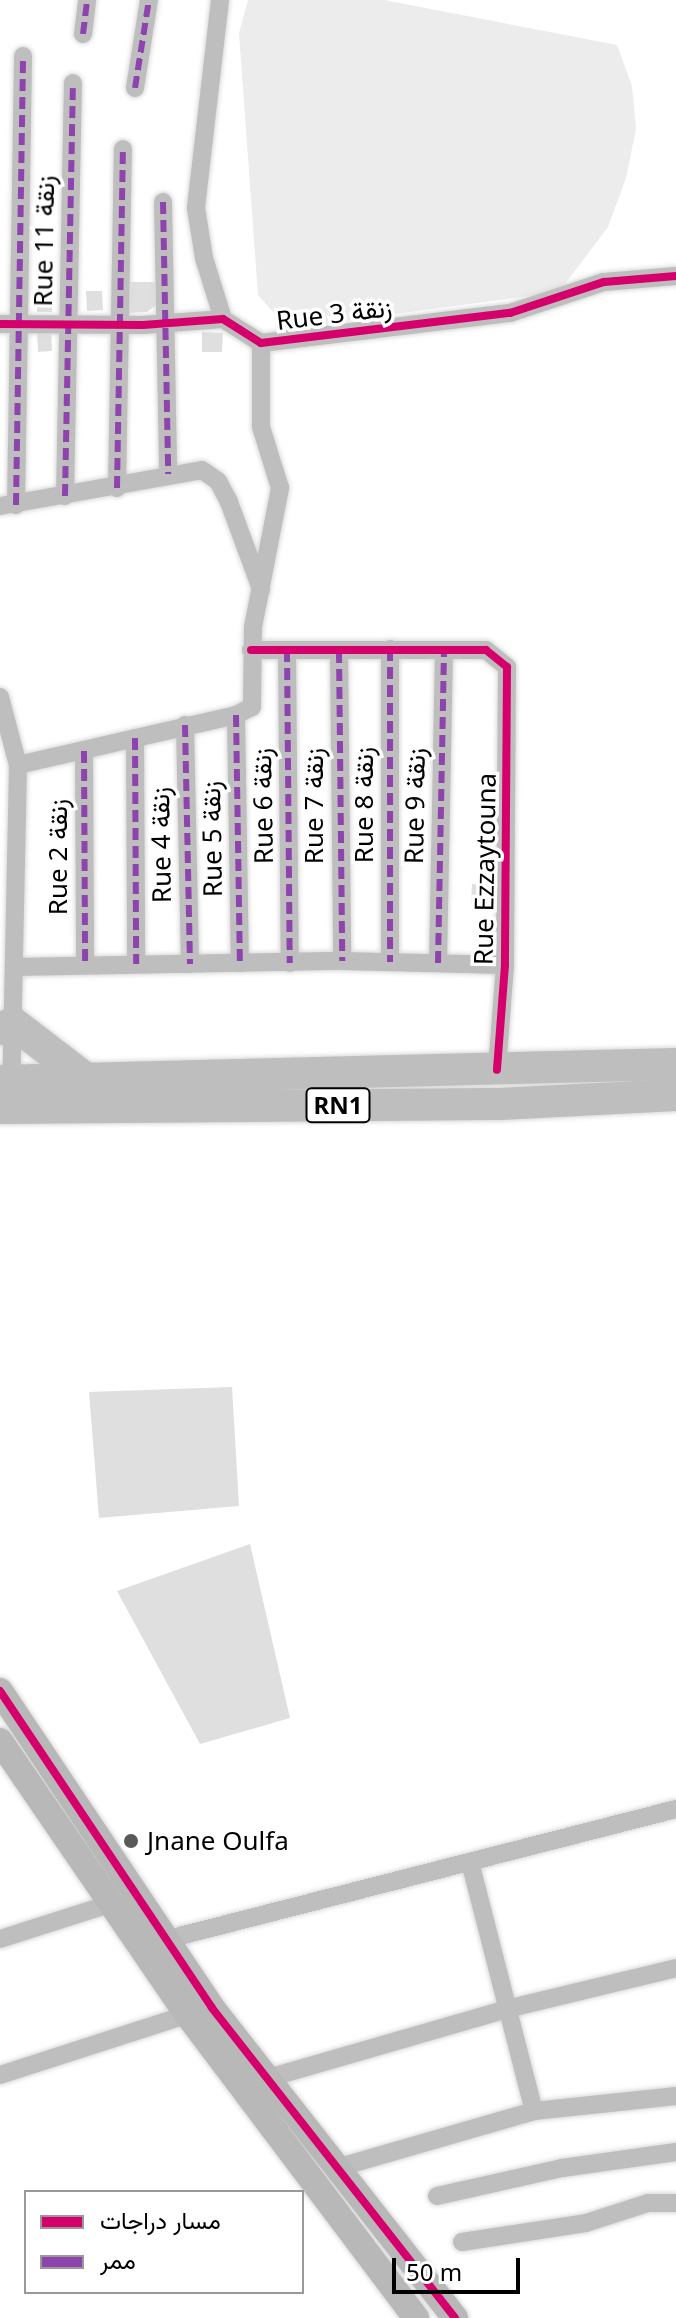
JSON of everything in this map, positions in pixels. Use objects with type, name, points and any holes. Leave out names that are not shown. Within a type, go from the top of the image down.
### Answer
[{"type":"highway","points":[[6,1026],[86,1079]]},
{"type":"highway","name":"RN1","points":[[6,1094],[86,1079],[676,1064]]},
{"type":"highway","name":"RN1","points":[[6,1094],[500,1104],[676,1095]]},
{"type":"street","points":[[83,34],[87,0]]},
{"type":"street","points":[[135,88],[149,0]]},
{"type":"street","points":[[8,324],[167,324],[223,319],[204,258],[196,208],[220,0]]},
{"type":"street","points":[[23,56],[8,324],[8,505],[117,488],[168,474],[202,470],[218,481],[262,589]]},
{"type":"street","name":"Rue 11 زنقة","points":[[65,496],[73,83]]},
{"type":"street","points":[[117,488],[123,149]]},
{"type":"street","points":[[163,202],[168,474]]},
{"type":"street","name":"Rue 3 زنقة","points":[[223,319],[261,343],[510,313],[604,282],[676,276]]},
{"type":"street","points":[[18,765],[247,712],[255,699],[251,650],[280,488],[261,427],[261,343]]},
{"type":"street","name":"Rue 8 زنقة","points":[[390,649],[390,962]]},
{"type":"street","points":[[251,650],[444,650]]},
{"type":"street","name":"Rue 6 زنقة","points":[[287,650],[290,963]]},
{"type":"street","name":"Rue Ezzaytouna","points":[[444,650],[486,650],[507,667],[505,965],[497,1070]]},
{"type":"street","name":"Rue 9 زنقة","points":[[438,963],[444,650]]},
{"type":"street","name":"Rue 7 زنقة","points":[[339,651],[342,961]]},
{"type":"street","points":[[0,697],[18,765],[16,967],[6,1026],[6,1094]]},
{"type":"street","name":"Rue 5 زنقة","points":[[236,715],[240,963]]},
{"type":"street","name":"Rue 4 زنقة","points":[[185,725],[190,964]]},
{"type":"street","points":[[135,738],[136,964]]},
{"type":"street","name":"Rue 2 زنقة","points":[[84,751],[85,963]]},
{"type":"street","points":[[16,967],[85,963],[342,961],[505,965]]},
{"type":"street","points":[[0,1691],[168,1939],[254,2083],[416,2318]]},
{"type":"street","points":[[0,1741],[187,2014],[340,2167],[455,2318]]},
{"type":"street","points":[[168,1939],[676,1809]]},
{"type":"street","points":[[470,1862],[534,2111]]},
{"type":"street","points":[[0,1939],[110,1904]]},
{"type":"street","points":[[254,2083],[507,2009],[676,1968]]},
{"type":"street","points":[[0,2075],[212,2008]]},
{"type":"street","points":[[340,2167],[534,2111],[676,2096]]},
{"type":"street","points":[[437,2196],[562,2168],[676,2152]]},
{"type":"street","points":[[462,2242],[586,2223],[648,2203],[676,2203]]},
{"type":"shaded area","points":[[248,0],[384,0],[617,45],[632,86],[636,129],[626,178],[608,227],[559,292],[291,328],[274,313],[258,295],[239,33]]},
{"type":"building","points":[[123,282],[155,282],[156,305],[147,312],[124,313]]},
{"type":"building","points":[[86,291],[102,291],[103,310],[87,311]]},
{"type":"building","points":[[37,293],[52,293],[52,312],[37,312]]},
{"type":"building","points":[[51,329],[52,351],[38,352],[37,330]]},
{"type":"building","points":[[202,332],[223,333],[222,352],[202,352]]},
{"type":"building","points":[[472,884],[495,885],[495,903],[471,903]]},
{"type":"building","points":[[497,923],[497,946],[477,946],[477,924]]},
{"type":"building","points":[[232,1387],[239,1506],[99,1518],[89,1392]]},
{"type":"building","points":[[250,1544],[290,1718],[200,1744],[117,1591]]},
{"type":"marked path","points":[[83,34],[87,0]]},
{"type":"marked path","points":[[135,88],[149,0]]},
{"type":"marked path","points":[[16,505],[23,56]]},
{"type":"marked path","points":[[65,496],[73,83]]},
{"type":"marked path","points":[[117,488],[123,149]]},
{"type":"marked path","points":[[163,202],[168,474]]},
{"type":"marked path","points":[[390,649],[390,962]]},
{"type":"marked path","points":[[287,650],[290,963]]},
{"type":"marked path","points":[[438,963],[444,650]]},
{"type":"marked path","points":[[339,651],[342,961]]},
{"type":"marked path","points":[[236,715],[240,963]]},
{"type":"marked path","points":[[185,725],[190,964]]},
{"type":"marked path","points":[[135,738],[136,964]]},
{"type":"marked path","points":[[84,751],[85,963]]},
{"type":"cycle path","points":[[0,324],[143,325],[223,319],[261,343],[510,313],[604,282],[676,276]]},
{"type":"cycle path","points":[[251,650],[486,650],[507,667],[505,965],[497,1070]]},
{"type":"cycle path","points":[[0,1691],[212,2008],[455,2318]]},
{"type":"place","name":"Jnane Oulfa","points":[[131,1841]]}]
